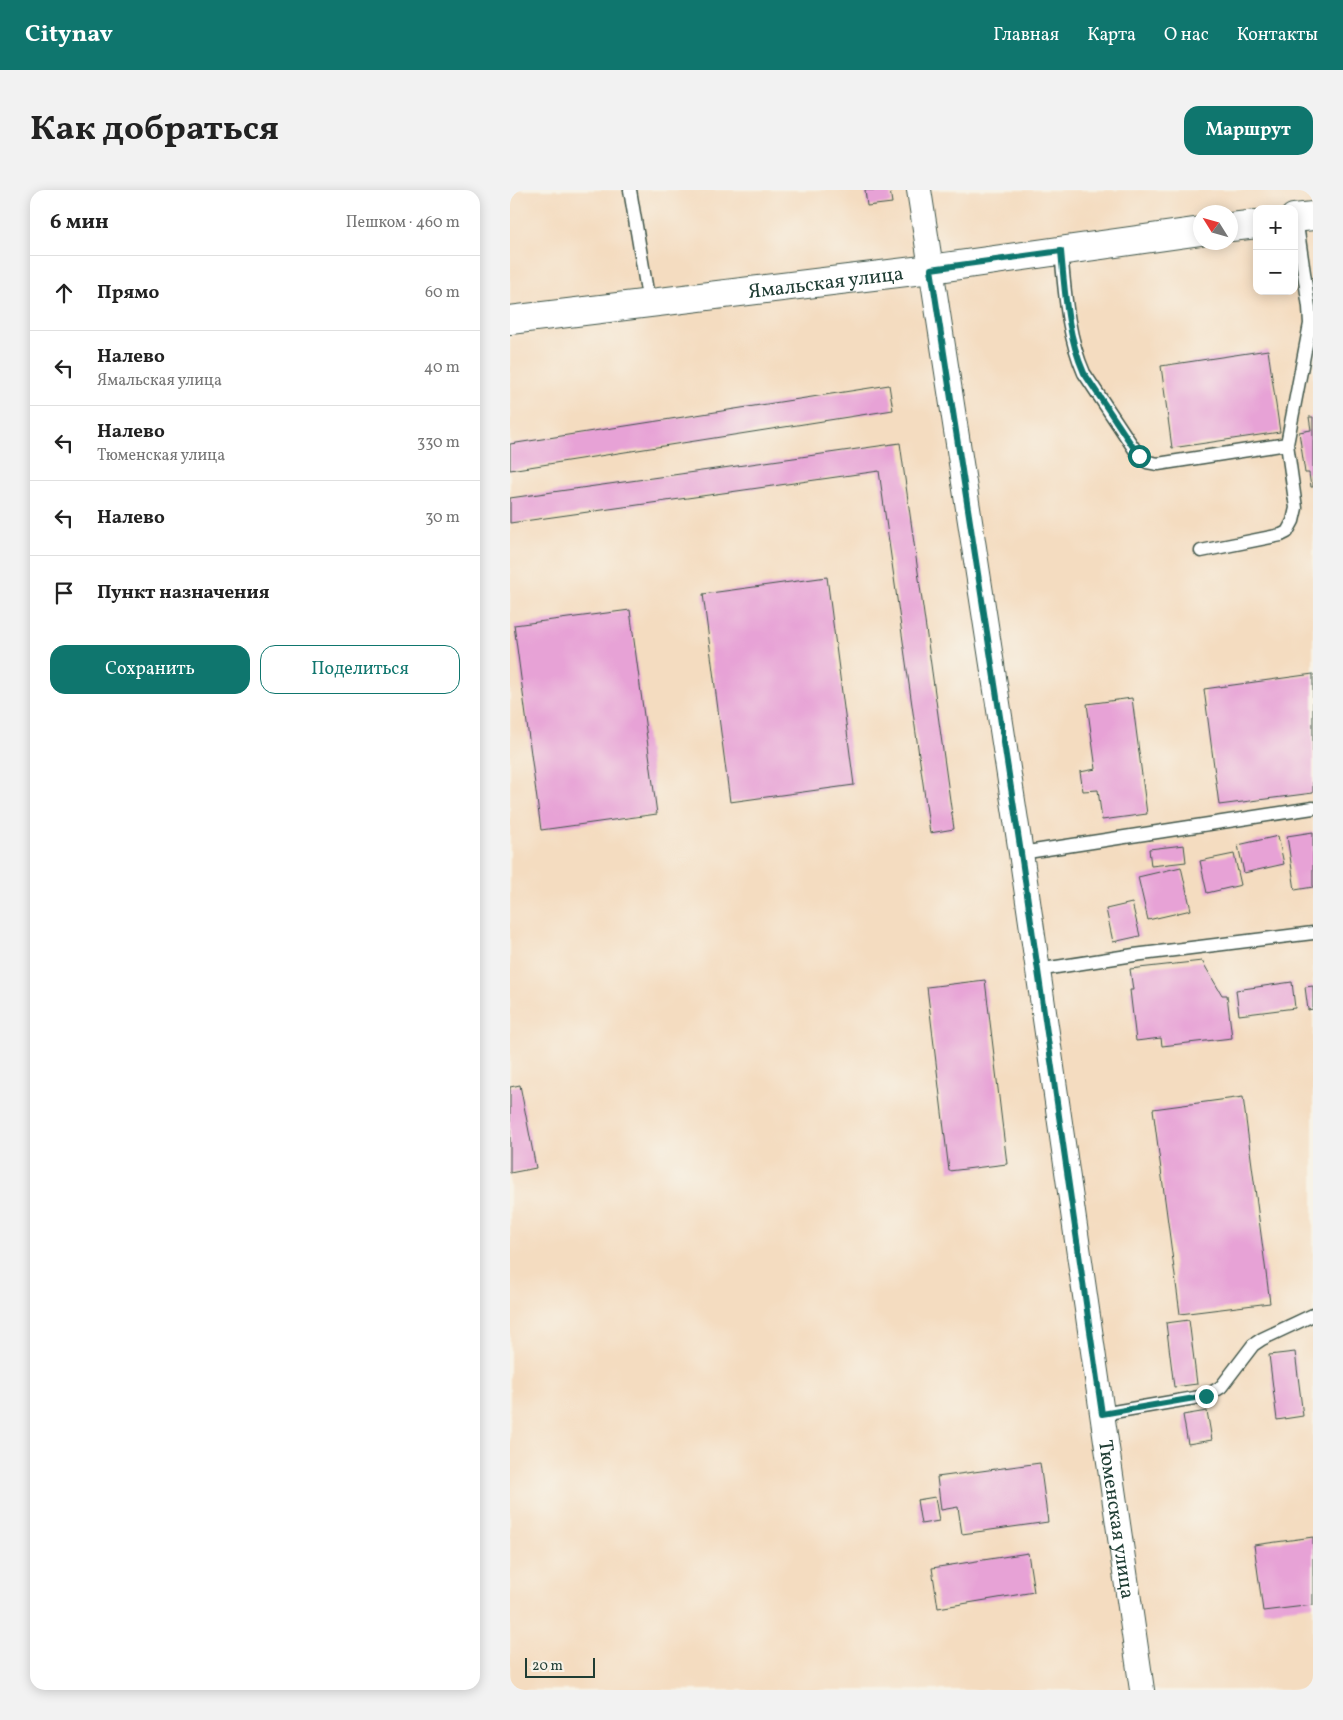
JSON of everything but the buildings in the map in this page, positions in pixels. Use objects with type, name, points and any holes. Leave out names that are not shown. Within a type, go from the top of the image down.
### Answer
[{"type":"street","name":"Тюменская улица","points":[[919,190],[1021,853],[1142,1690]]},
{"type":"street","points":[[1238,226],[1253,224]]},
{"type":"street","name":"Ямальская улица","points":[[510,320],[931,269],[1193,233]]},
{"type":"lane","points":[[630,190],[649,303]]},
{"type":"lane","points":[[1201,551],[1281,535],[1286,532],[1293,522],[1296,508],[1286,444],[1310,324],[1301,217]]},
{"type":"lane","points":[[1061,251],[1068,321],[1078,360],[1084,373],[1139,456],[1147,462],[1158,464],[1286,444]]},
{"type":"lane","points":[[1021,853],[1313,808]]},
{"type":"lane","points":[[1037,970],[1134,955],[1313,933]]},
{"type":"lane","points":[[1102,1414],[1206,1396],[1221,1386],[1253,1345],[1313,1315]]},
{"type":"route","points":[[1139,456],[1084,373],[1078,360],[1068,321],[1061,251],[931,269],[1021,853],[1102,1414],[1206,1396]]}]
